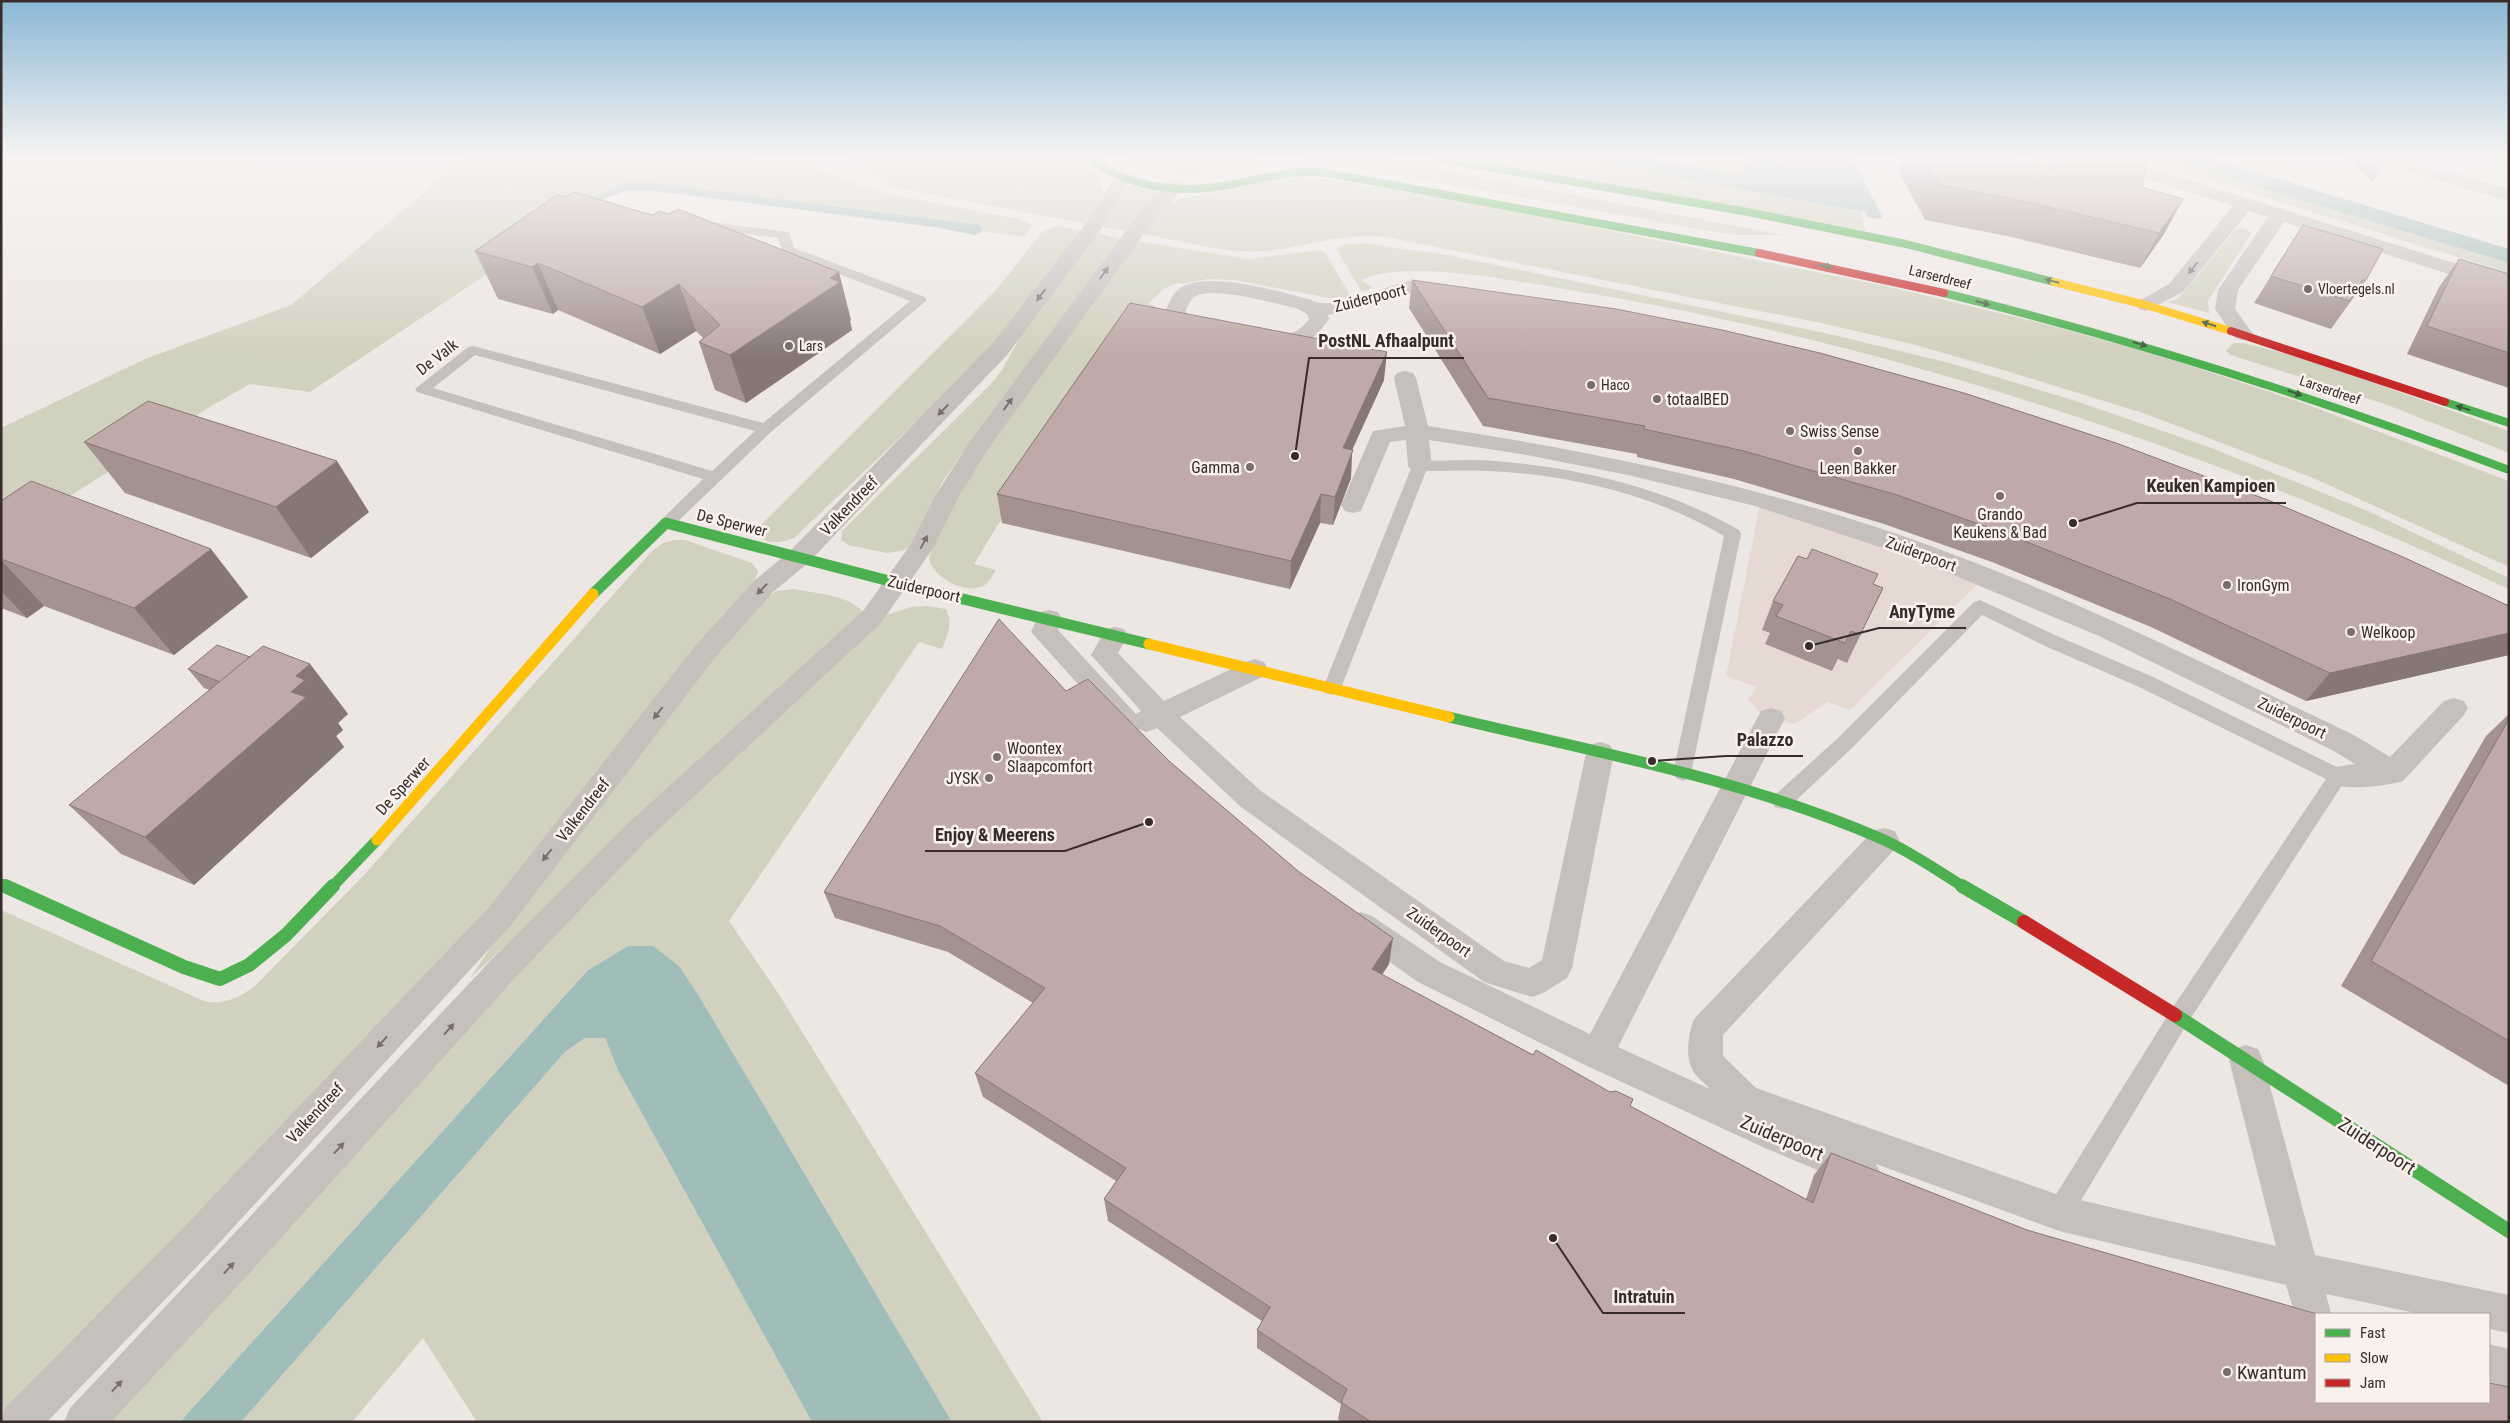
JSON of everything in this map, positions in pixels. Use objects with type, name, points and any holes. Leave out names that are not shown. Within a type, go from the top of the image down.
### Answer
[{"type":"main road","name":"Larserdreef","points":[[1614,224],[1745,249],[1900,282],[2051,319],[2196,359],[2450,447],[2509,470]]},
{"type":"main road","name":"Larserdreef","points":[[1809,224],[1896,242],[2146,305],[2242,334],[2509,423]]},
{"type":"main road","name":"De Sperwer","points":[[1,884],[184,967],[220,980],[249,965],[286,935],[373,844],[593,594],[666,523],[799,557]]},
{"type":"main road","name":"Zuiderpoort","points":[[799,557],[897,583],[1683,773],[1782,801],[1884,840],[1977,893],[2179,1017],[2509,1231]]},
{"type":"street","name":"Valkendreef","points":[[19,1422],[196,1241],[501,915],[705,652],[764,586],[799,557],[999,350],[1094,224]]},
{"type":"street","points":[[84,1422],[239,1257],[504,968],[636,833],[872,617],[922,547],[946,498],[978,446],[1140,224]]},
{"type":"street","points":[[2146,305],[2176,288],[2228,224]]},
{"type":"street","points":[[2242,334],[2226,309],[2228,290],[2273,224]]},
{"type":"street","points":[[2313,224],[2509,287]]},
{"type":"street","name":"Zuiderpoort","points":[[1224,329],[1186,322],[1174,314],[1179,300],[1191,290],[1214,287],[1304,304],[1317,311],[1361,302],[1408,287],[1468,294]]},
{"type":"street","name":"Zuiderpoort","points":[[1252,335],[1280,341],[1297,340],[1308,335],[1319,319],[1317,311]]},
{"type":"street","points":[[1405,378],[1417,431],[1420,466]]},
{"type":"street","name":"Zuiderpoort","points":[[1353,505],[1381,436],[1417,431],[1521,447],[1637,470],[1761,500],[1922,552],[2108,629],[2344,743],[2393,773]]},
{"type":"street","name":"Zuiderpoort","points":[[1049,619],[1044,632],[1148,729],[1251,799],[1495,972],[1532,983],[1556,968],[1600,753]]},
{"type":"street","name":"Zuiderpoort","points":[[1115,636],[1104,655],[1148,729]]},
{"type":"street","points":[[1148,729],[1255,669]]},
{"type":"street","points":[[2338,776],[2393,773],[2454,708]]},
{"type":"street","points":[[1597,1054],[1771,718]]},
{"type":"street","name":"Zuiderpoort","points":[[1884,840],[1706,1030],[1706,1062],[1745,1100],[2059,1213],[2303,1271],[2509,1314]]},
{"type":"street","name":"Zuiderpoort","points":[[1341,910],[1429,972],[1597,1054],[1777,1136],[1895,1185]]},
{"type":"street","points":[[2246,1060],[2315,1321],[2276,1310]]},
{"type":"street","points":[[2490,1363],[2509,1368]]},
{"type":"lane","points":[[666,523],[766,429],[920,300],[788,250],[784,235],[698,224]]},
{"type":"lane","name":"De Valk","points":[[716,476],[422,389],[473,350],[766,429]]},
{"type":"lane","points":[[1332,688],[1420,466],[1496,466],[1574,479],[1653,497],[1712,520],[1733,534],[1683,773]]},
{"type":"lane","points":[[1782,801],[1845,743],[1980,606],[2051,641],[2144,681],[2338,776],[2179,1017],[2059,1213]]},
{"type":"green space","points":[[386,224],[554,224],[517,254],[310,392],[250,384],[213,405],[1,540],[1,428],[145,359],[291,305]]},
{"type":"green space","points":[[974,224],[1032,225],[1024,237],[983,231],[979,225]]},
{"type":"green space","points":[[1102,224],[1132,224],[1127,231],[1101,226]]},
{"type":"green space","points":[[1150,224],[1578,224],[1886,286],[2037,322],[2155,354],[2303,403],[2509,481],[2509,567],[2313,478],[2146,414],[1912,344],[1821,323],[1386,237],[1339,238],[1265,251],[1235,251],[1143,234]]},
{"type":"green space","points":[[1673,224],[1728,224],[1783,235],[1738,235]]},
{"type":"green space","points":[[1829,224],[1864,224],[1865,231]]},
{"type":"green space","points":[[2352,224],[2381,224],[2509,263],[2509,273]]},
{"type":"green space","points":[[1059,226],[1080,231],[990,348],[928,411],[794,538],[771,542],[762,538],[759,533],[759,527],[996,290],[1043,231]]},
{"type":"green space","points":[[2243,228],[2250,231],[2251,234],[2208,301],[2209,313],[2167,302],[2178,299],[2236,229]]},
{"type":"green space","points":[[1097,233],[1121,239],[978,430],[943,481],[912,546],[901,551],[887,553],[848,545],[841,540],[842,531],[992,383],[1002,370],[1025,328]]},
{"type":"green space","points":[[1138,241],[1248,259],[1320,250],[1326,254],[1351,297],[1330,298],[1234,280],[1208,279],[1178,283],[1165,288],[1148,304],[1154,305],[1152,310],[1131,330],[999,523],[974,564],[996,570],[990,579],[985,585],[976,588],[967,588],[950,582],[936,571],[929,557],[964,480]]},
{"type":"green space","points":[[1362,243],[1447,255],[1834,335],[1953,364],[2073,400],[2209,447],[2370,512],[2509,578],[2509,589],[2395,538],[2279,490],[2162,446],[2043,406],[1924,370],[1803,338],[1681,310],[1558,288],[1457,273],[1404,271],[1380,274],[1361,280],[1373,288],[1362,292],[1337,250],[1341,245]]},
{"type":"green space","points":[[2233,343],[2244,343],[2307,359],[2509,431],[2509,453],[2385,404],[2231,355],[2226,351]]},
{"type":"green space","points":[[685,540],[752,563],[758,571],[754,583],[516,879],[1,1422],[1,910],[204,1001],[218,1002],[231,1000],[243,994],[255,986],[365,874],[652,551],[663,543]]},
{"type":"green space","points":[[794,589],[843,599],[852,603],[866,616],[470,978],[574,833],[760,601],[777,591]]},
{"type":"green space","points":[[926,606],[946,609],[948,614],[949,629],[942,649],[919,642],[729,921],[780,996],[1043,1422],[952,1422],[699,996],[679,966],[628,946],[588,970],[180,1422],[103,1422],[634,849],[887,615],[911,607]]},
{"type":"green space","points":[[585,1038],[605,1038],[618,1070],[812,1422],[477,1422],[423,1338],[352,1422],[241,1422],[565,1052]]},
{"type":"shaded area","points":[[1761,500],[1984,578],[1850,710],[1828,702],[1794,724],[1771,718],[1759,712],[1748,699],[1757,687],[1726,676]],"holes":[[[1762,629],[1838,660],[1832,671],[1819,663],[1817,665]]]},
{"type":"water","points":[[914,224],[975,224],[980,225],[983,231],[975,235]]},
{"type":"water","points":[[2381,224],[2428,224],[2509,249],[2509,263]]},
{"type":"water","points":[[628,946],[653,946],[679,966],[699,996],[952,1422],[812,1422],[618,1070],[605,1038],[585,1038],[565,1052],[241,1422],[180,1422],[588,970]]},
{"type":"building","points":[[514,224],[717,224],[839,272],[830,278],[840,282],[730,355],[699,342],[720,325],[679,284],[642,307],[538,263],[532,267],[475,251]]},
{"type":"building","points":[[2122,224],[2165,224],[2159,233]]},
{"type":"building","points":[[2303,225],[2383,249],[2366,280],[2362,280],[2350,301],[2271,276]]},
{"type":"building","points":[[2459,259],[2509,274],[2509,353],[2427,326]]},
{"type":"building","points":[[1412,280],[1616,309],[1722,330],[1820,353],[1964,393],[2116,443],[2273,502],[2403,557],[2509,606],[2509,633],[2330,673],[2170,599],[2007,534],[1897,495],[1744,451],[1644,429],[1645,426],[1488,398]]},
{"type":"building","points":[[1130,303],[1387,352],[1343,448],[1353,450],[1335,497],[1321,494],[1291,561],[997,494]]},
{"type":"building","points":[[148,401],[337,461],[276,507],[84,442]]},
{"type":"building","points":[[31,481],[211,549],[134,608],[1,559],[1,501]]},
{"type":"building","points":[[1812,549],[1878,574],[1873,584],[1883,588],[1860,635],[1851,631],[1845,643],[1776,616],[1783,605],[1773,601],[1798,556],[1807,559]]},
{"type":"building","points":[[999,619],[1066,691],[1088,679],[1169,761],[1298,871],[1393,938],[1372,969],[1533,1055],[1536,1050],[1610,1092],[1616,1091],[1633,1099],[1630,1106],[1813,1203],[1831,1153],[2027,1230],[2315,1313],[2315,1403],[2490,1403],[2490,1383],[2509,1387],[2509,1422],[1371,1422],[1341,1402],[1347,1389],[1257,1330],[1270,1307],[1104,1199],[1126,1168],[975,1073],[1045,988],[940,926],[824,892]]},
{"type":"building","points":[[217,645],[250,657],[220,682],[188,669]]},
{"type":"building","points":[[263,646],[310,664],[296,676],[305,680],[291,692],[306,697],[145,837],[69,805]]},
{"type":"building","points":[[2509,719],[2509,1041],[2371,961]]},
{"type":"traffic: fast","points":[[1607,224],[1759,253]]},
{"type":"traffic: fast","points":[[1809,224],[1906,244],[2054,282]]},
{"type":"traffic: fast","points":[[1944,293],[2088,330],[2230,371],[2370,418],[2509,470]]},
{"type":"traffic: fast","points":[[2445,402],[2509,423]]},
{"type":"traffic: fast","points":[[593,594],[666,523],[897,583],[1149,644]]},
{"type":"traffic: fast","points":[[1449,717],[1683,773],[1782,801],[1884,840],[2024,922]]},
{"type":"traffic: fast","points":[[1,884],[184,967],[220,979],[249,965],[286,935],[377,840]]},
{"type":"traffic: fast","points":[[2175,1015],[2509,1231]]},
{"type":"traffic: slow","points":[[2054,282],[2146,305],[2231,331]]},
{"type":"traffic: slow","points":[[377,840],[593,594]]},
{"type":"traffic: slow","points":[[1149,644],[1449,717]]},
{"type":"traffic: jam","points":[[1759,253],[1944,293]]},
{"type":"traffic: jam","points":[[2231,331],[2445,402]]},
{"type":"traffic: jam","points":[[2024,922],[2175,1015]]},
{"type":"place","name":"Vloertegels.nl","points":[[2308,289]]},
{"type":"place","name":"Lars","points":[[789,346]]},
{"type":"place","name":"Haco","points":[[1591,385]]},
{"type":"place","name":"totaalBED","points":[[1657,399]]},
{"type":"place","name":"Swiss Sense","points":[[1790,431]]},
{"type":"place","name":"Leen Bakker","points":[[1858,451]]},
{"type":"place","name":"PostNL Afhaalpunt","points":[[1295,456]]},
{"type":"place","name":"Gamma","points":[[1250,467]]},
{"type":"place","name":"Grando Keukens & Bad","points":[[2000,496]]},
{"type":"place","name":"Keuken Kampioen","points":[[2073,523]]},
{"type":"place","name":"IronGym","points":[[2227,585]]},
{"type":"place","name":"Welkoop","points":[[2351,632]]},
{"type":"place","name":"AnyTyme","points":[[1809,646]]},
{"type":"place","name":"Woontex Slaapcomfort","points":[[997,757]]},
{"type":"place","name":"Palazzo","points":[[1652,761]]},
{"type":"place","name":"JYSK","points":[[989,778]]},
{"type":"place","name":"Enjoy & Meerens","points":[[1149,822]]},
{"type":"place","name":"Intratuin","points":[[1553,1238]]},
{"type":"place","name":"Kwantum","points":[[2227,1372]]}]
